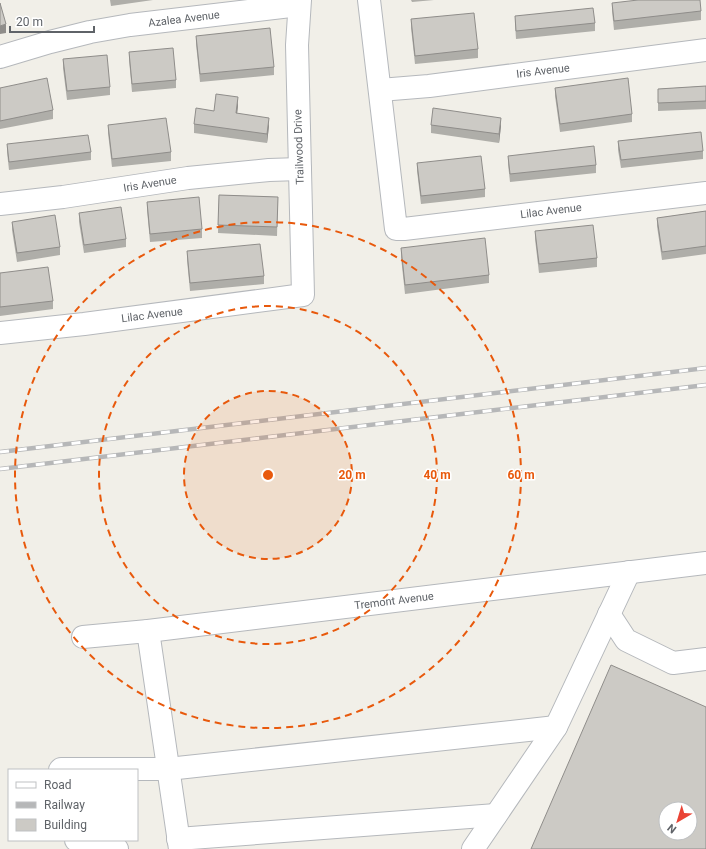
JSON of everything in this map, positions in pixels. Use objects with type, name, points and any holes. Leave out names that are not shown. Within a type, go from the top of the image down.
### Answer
[{"type":"street","points":[[369,0],[380,90]]},
{"type":"street","name":"Azalea Avenue","points":[[0,57],[90,32],[130,25],[300,2]]},
{"type":"street","name":"Trailwood Drive","points":[[300,2],[297,45],[303,295]]},
{"type":"street","name":"Iris Avenue","points":[[380,90],[429,86],[706,50]]},
{"type":"street","name":"Lilac Avenue","points":[[380,90],[396,229],[706,193]]},
{"type":"street","name":"Iris Avenue","points":[[0,204],[63,197],[188,178],[269,170],[300,169]]},
{"type":"street","name":"Lilac Avenue","points":[[0,333],[84,324],[303,295]]},
{"type":"street","name":"Tremont Avenue","points":[[83,637],[148,632],[706,563]]},
{"type":"street","points":[[473,849],[556,727],[629,572]]},
{"type":"street","points":[[609,614],[626,640],[673,663],[706,659]]},
{"type":"street","points":[[148,632],[179,844],[496,815]]},
{"type":"street","points":[[61,769],[168,769],[556,727]]},
{"type":"street","points":[[80,841],[116,849]]},
{"type":"building","points":[[638,0],[700,0],[701,11],[614,21],[612,3]]},
{"type":"building","points":[[0,3],[6,24],[0,26]]},
{"type":"building","points":[[593,8],[595,23],[516,31],[515,16]]},
{"type":"building","points":[[474,13],[478,49],[415,56],[411,19]]},
{"type":"building","points":[[270,28],[274,67],[200,74],[196,36]]},
{"type":"building","points":[[173,48],[176,80],[132,84],[129,52]]},
{"type":"building","points":[[107,55],[110,87],[67,91],[63,59]]},
{"type":"building","points":[[47,78],[53,110],[0,121],[0,88]]},
{"type":"building","points":[[628,78],[632,114],[560,124],[555,88]]},
{"type":"building","points":[[706,86],[706,101],[658,103],[658,89]]},
{"type":"building","points":[[216,94],[238,97],[236,113],[269,118],[267,134],[194,124],[196,108],[214,111]]},
{"type":"building","points":[[433,108],[501,118],[499,134],[431,125]]},
{"type":"building","points":[[166,118],[171,152],[112,159],[108,125]]},
{"type":"building","points":[[701,132],[703,151],[621,160],[618,141]]},
{"type":"building","points":[[88,135],[91,152],[9,162],[7,144]]},
{"type":"building","points":[[594,146],[596,165],[510,174],[508,156]]},
{"type":"building","points":[[481,156],[485,189],[421,196],[417,163]]},
{"type":"building","points":[[219,195],[278,197],[277,227],[218,225]]},
{"type":"building","points":[[199,197],[202,229],[150,234],[147,202]]},
{"type":"building","points":[[121,207],[126,239],[84,245],[79,213]]},
{"type":"building","points":[[706,211],[706,246],[662,252],[657,218]]},
{"type":"building","points":[[55,215],[60,247],[17,253],[12,222]]},
{"type":"building","points":[[593,225],[597,258],[539,264],[535,231]]},
{"type":"building","points":[[485,238],[489,275],[405,285],[401,248]]},
{"type":"building","points":[[260,244],[264,276],[190,283],[187,251]]},
{"type":"building","points":[[48,267],[53,301],[0,307],[0,273]]},
{"type":"building","points":[[611,665],[706,707],[706,849],[531,849]]},
{"type":"railway","points":[[0,452],[706,368]]},
{"type":"railway","points":[[0,469],[706,385]]}]
